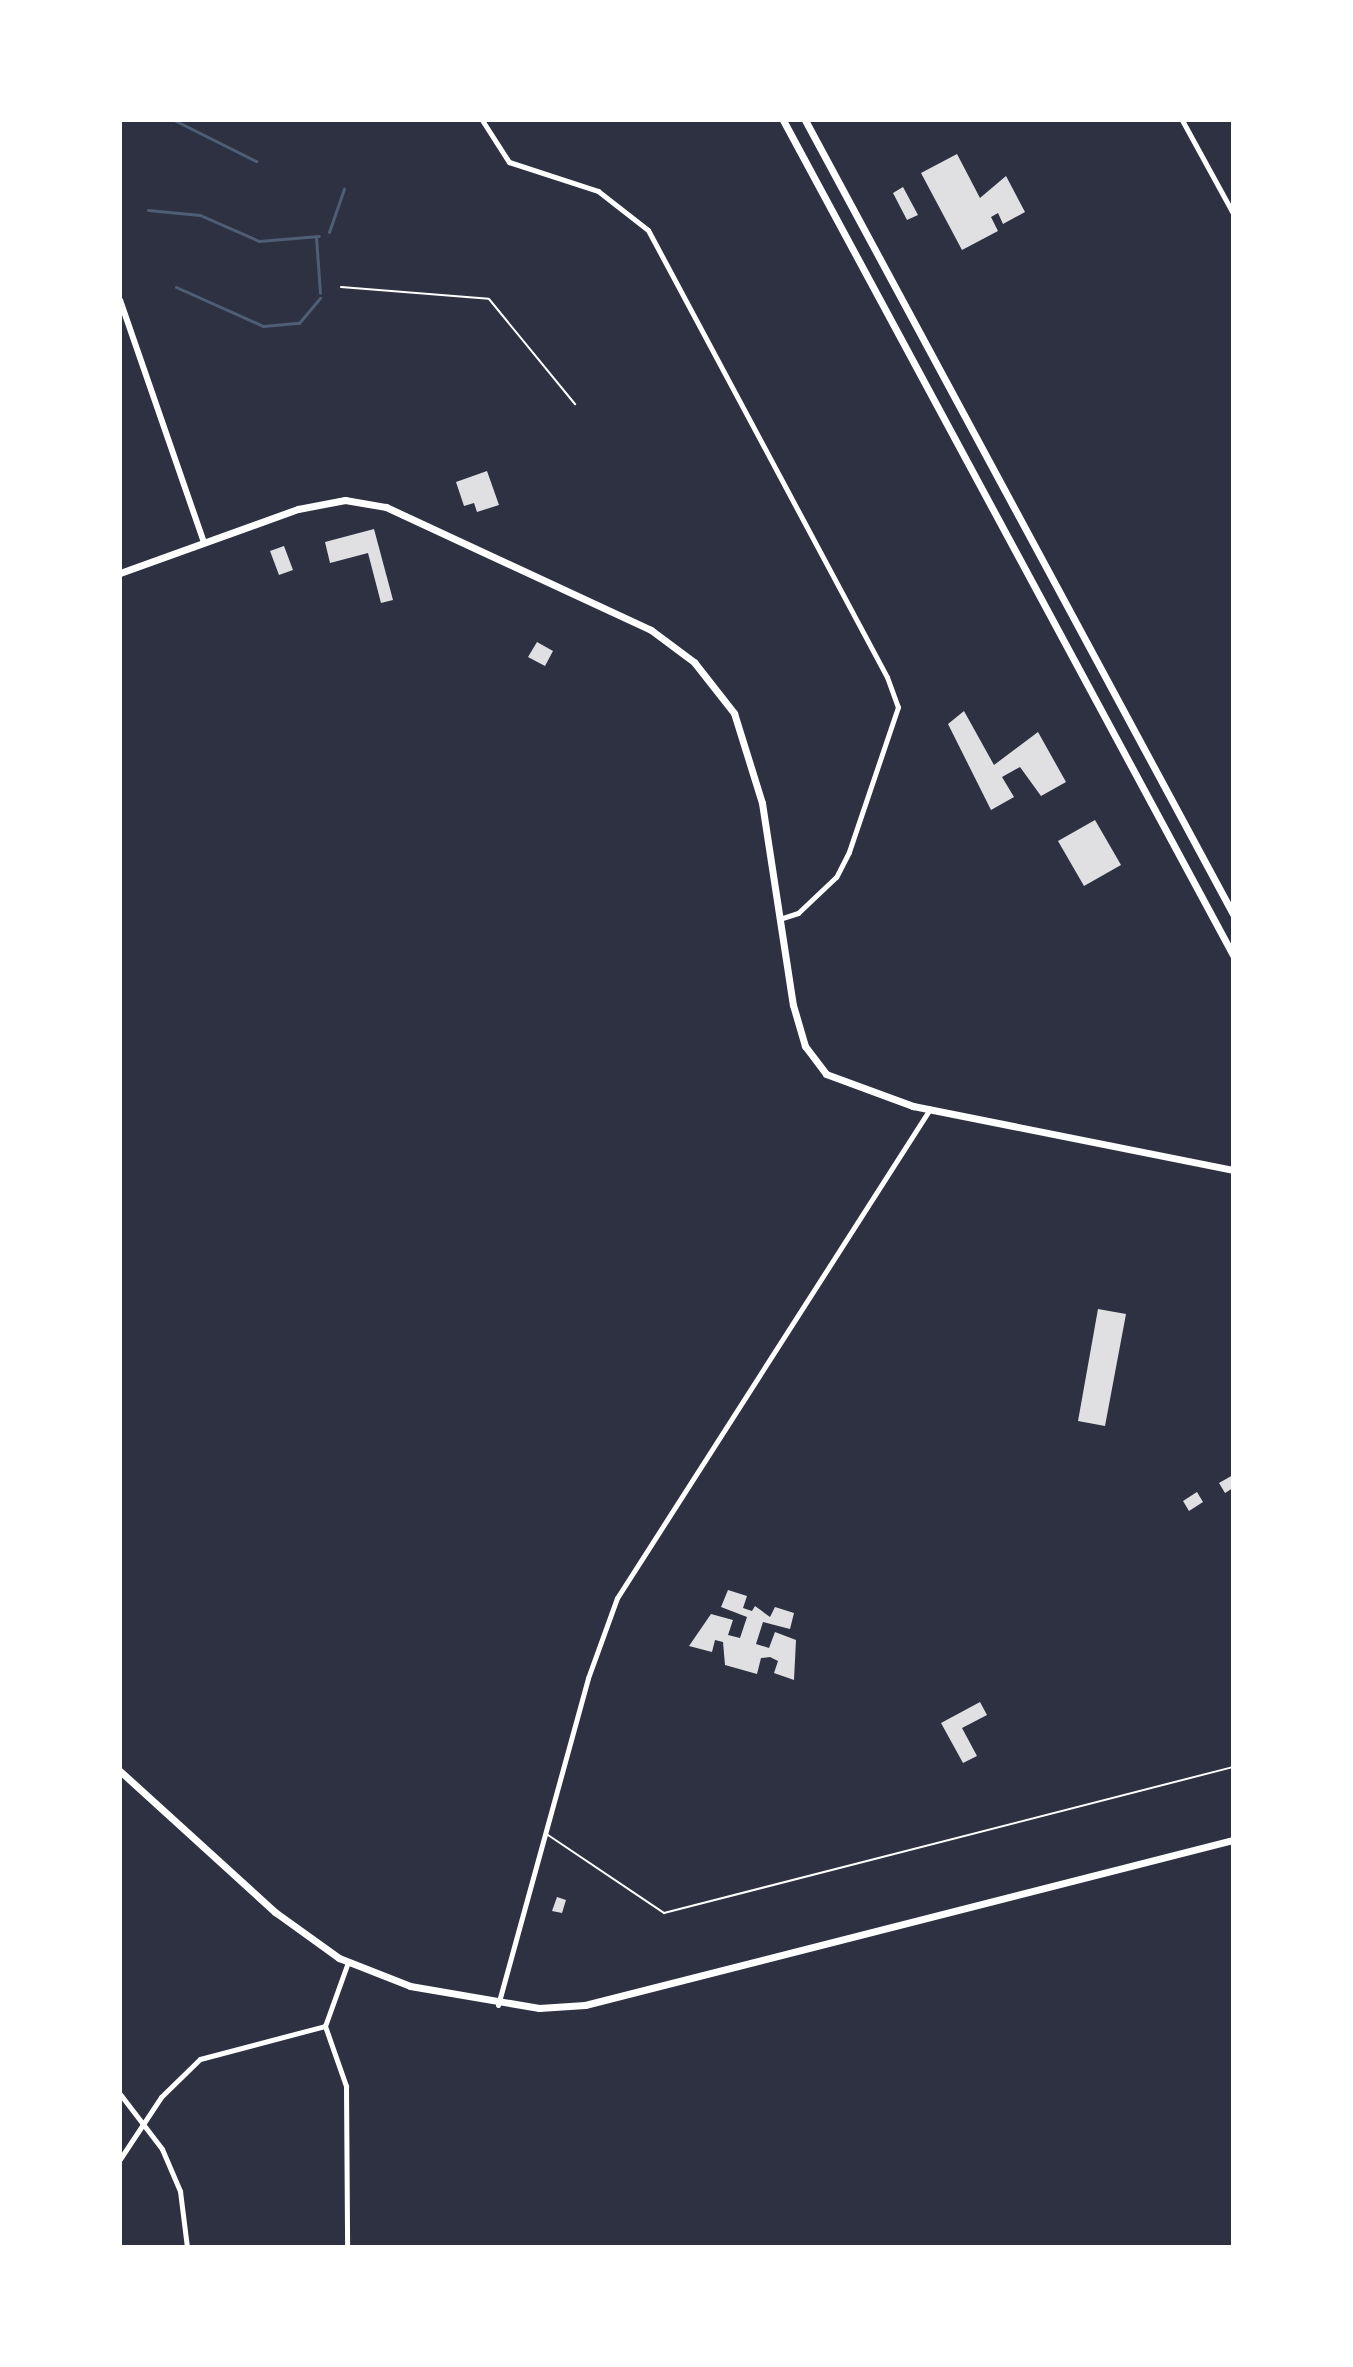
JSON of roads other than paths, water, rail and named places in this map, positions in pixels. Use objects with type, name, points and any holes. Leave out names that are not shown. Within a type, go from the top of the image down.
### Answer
[{"type":"main road","points":[[783,120],[1233,955]]},
{"type":"main road","points":[[805,120],[1233,914]]},
{"type":"main road","points":[[120,573],[298,509],[345,500],[386,507],[651,630],[694,662],[734,713],[762,803],[780,919],[805,1046],[826,1074],[930,1109],[1233,1170]]},
{"type":"main road","points":[[1078,668],[1095,659]]},
{"type":"main road","points":[[120,1771],[275,1912],[348,1962],[410,1986],[498,2005],[585,2005],[1233,1840]]},
{"type":"street","points":[[482,120],[509,162],[598,191],[648,230],[887,677],[898,707],[849,852],[826,886],[798,913],[780,919]]},
{"type":"street","points":[[1182,120],[1233,213]]},
{"type":"street","points":[[120,300],[204,543]]},
{"type":"street","points":[[498,2005],[588,1678],[617,1598],[930,1109]]},
{"type":"street","points":[[347,2247],[346,2086],[325,2026],[348,1962]]},
{"type":"street","points":[[120,2159],[145,2123],[200,2059],[325,2026]]},
{"type":"street","points":[[120,2094],[145,2123],[180,2191],[187,2247]]},
{"type":"lane","points":[[547,1835],[664,1913],[1233,1767]]},
{"type":"waterway","points":[[174,120],[256,161]]},
{"type":"waterway","points":[[329,232],[344,189]]},
{"type":"waterway","points":[[148,210],[200,215],[259,241],[319,236]]},
{"type":"waterway","points":[[316,237],[320,293]]},
{"type":"waterway","points":[[176,287],[263,326],[299,323],[320,298]]}]
